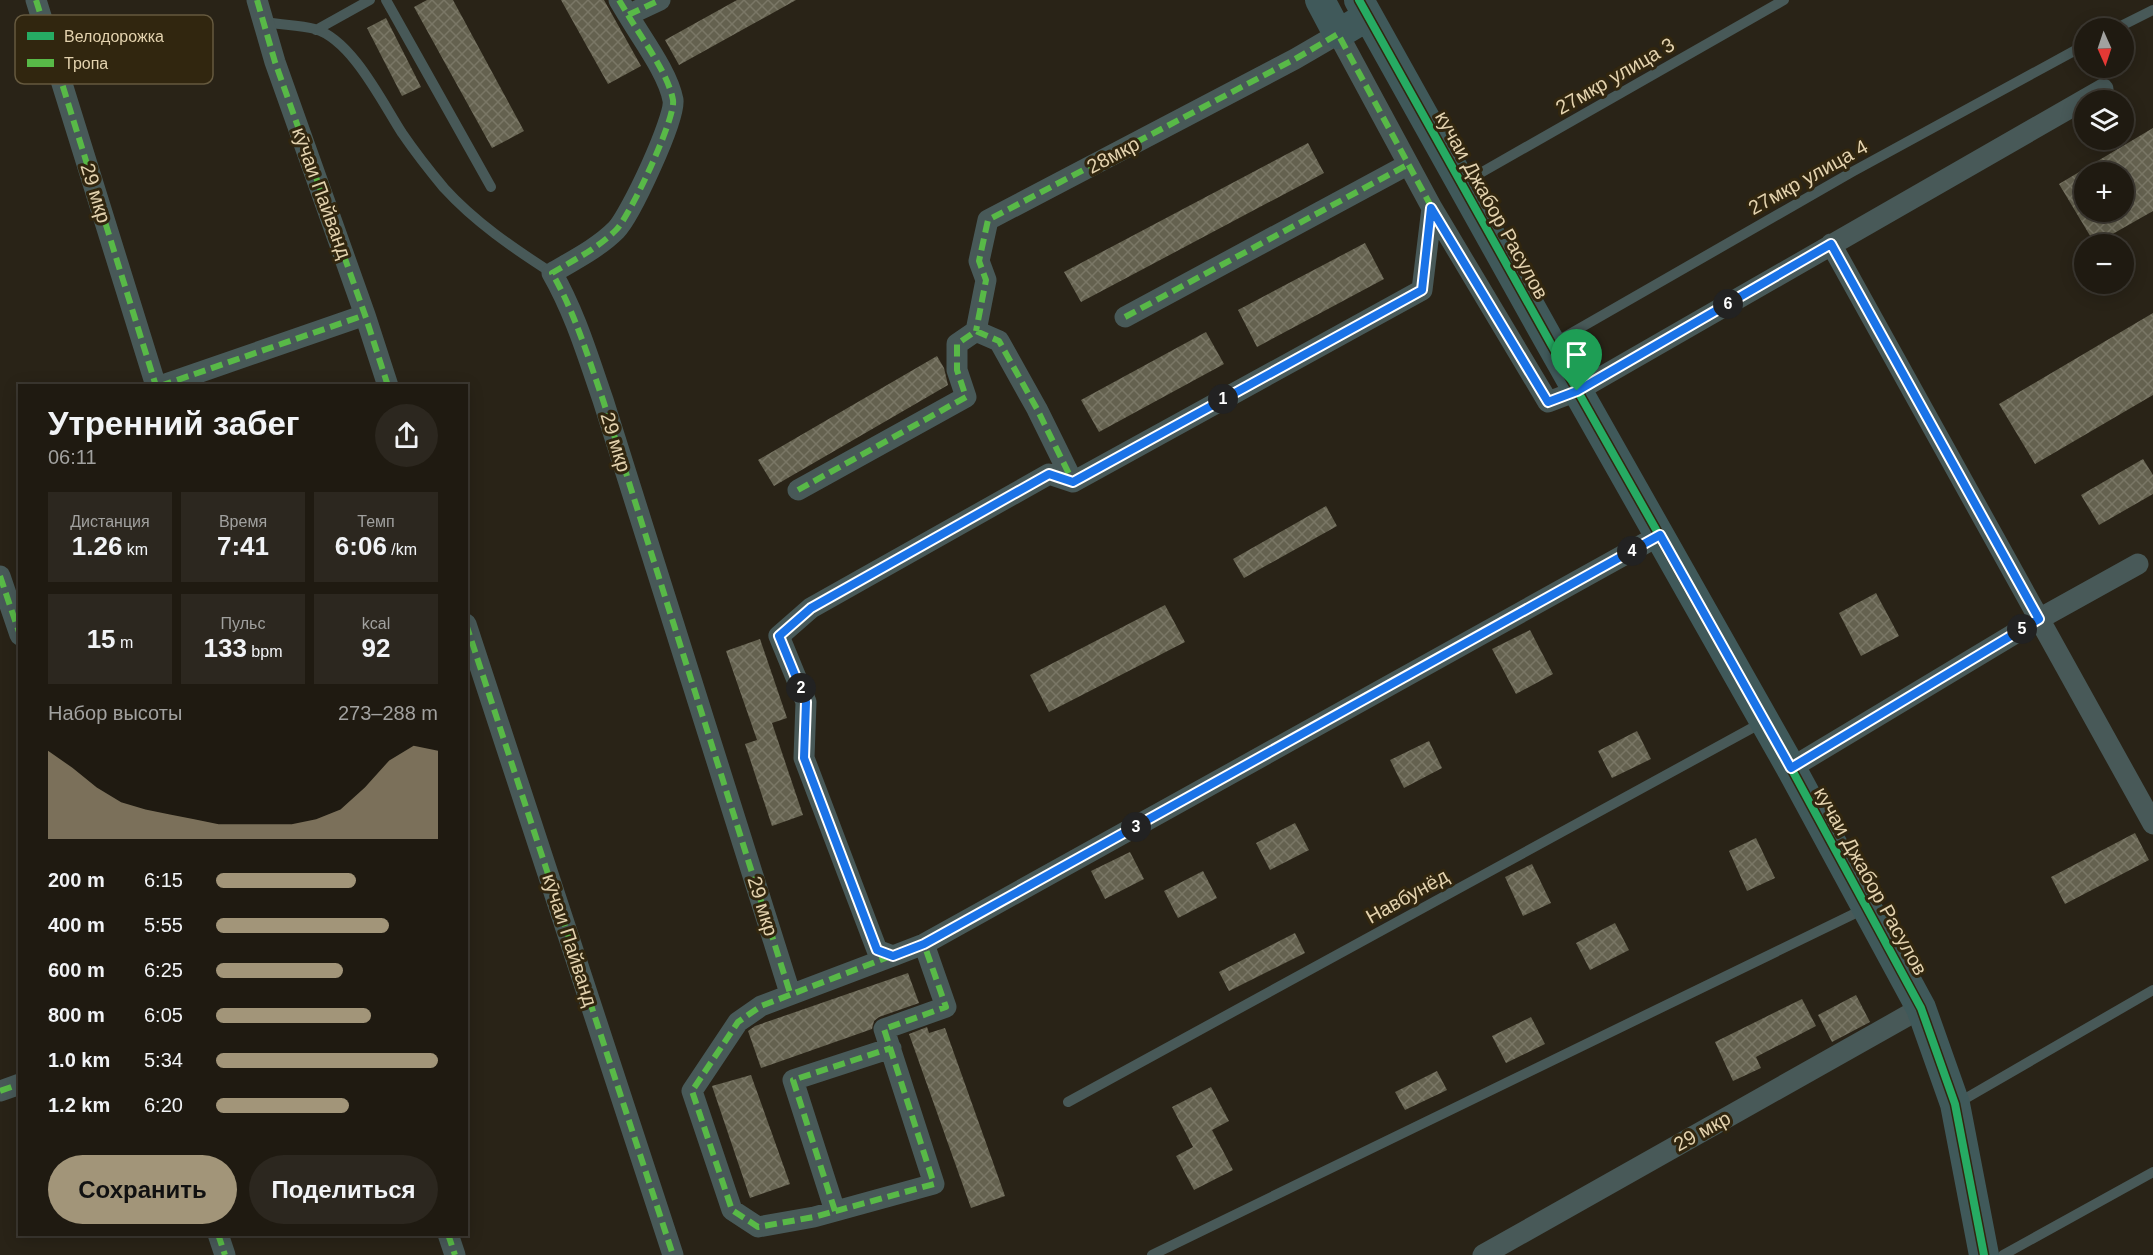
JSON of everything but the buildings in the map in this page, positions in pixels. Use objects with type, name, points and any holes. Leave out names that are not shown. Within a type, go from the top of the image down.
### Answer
[{"type":"street","name":"29 мкр","points":[[36,0],[41,15]]},
{"type":"street","name":"кӯчаи Пайванд","points":[[257,0],[275,62],[387,384]]},
{"type":"street","points":[[552,273],[599,245],[626,218],[638,196],[670,118],[673,102],[666,82],[624,8],[660,0]]},
{"type":"street","points":[[1320,0],[1431,208],[1548,402],[1577,391],[2103,89]]},
{"type":"street","points":[[1338,34],[1365,5]]},
{"type":"street","name":"кучаи Джабор Расулов","points":[[1365,5],[1439,145],[1463,183],[1551,345],[1791,768],[1921,1008],[1956,1104],[1984,1255]]},
{"type":"street","name":"28мкр","points":[[976,331],[986,280],[979,261],[988,220],[1295,59],[1338,34]]},
{"type":"street","name":"29 мкр","points":[[62,84],[155,384]]},
{"type":"street","points":[[1125,318],[1407,165]]},
{"type":"street","points":[[893,956],[877,950],[804,758],[806,702],[779,636],[811,608],[1049,474],[1073,482],[1422,290],[1431,208]]},
{"type":"street","points":[[1831,244],[2153,824]]},
{"type":"street","name":"29 мкр","points":[[552,273],[565,295],[603,400],[790,993]]},
{"type":"street","points":[[166,384],[365,315]]},
{"type":"street","points":[[798,490],[966,397],[957,370],[957,344],[976,331],[999,342],[1037,409],[1073,482]]},
{"type":"street","points":[[924,944],[946,1007],[884,1029],[934,1184],[835,1212],[759,1227],[732,1210],[692,1091],[738,1022],[761,1005],[924,944],[1660,535]]},
{"type":"street","points":[[1791,768],[2039,619],[2138,564]]},
{"type":"street","points":[[0,576],[18,628]]},
{"type":"street","name":"кӯчаи Пайванд","points":[[468,630],[673,1255]]},
{"type":"street","name":"29 мкр","points":[[1483,1255],[1921,1008]]},
{"type":"street","points":[[835,1212],[793,1080],[891,1048]]},
{"type":"street","points":[[0,1091],[18,1085]]},
{"type":"street","points":[[219,1236],[225,1255]]},
{"type":"street","points":[[449,1236],[455,1255]]},
{"type":"lane","points":[[316,30],[370,0]]},
{"type":"lane","points":[[386,0],[491,187]]},
{"type":"lane","name":"27мкр улица 3","points":[[1463,183],[1784,0]]},
{"type":"lane","points":[[2134,20],[2153,10]]},
{"type":"lane","name":"29 мкр","points":[[265,22],[316,30],[345,48],[368,77],[421,160],[446,189],[472,216],[508,244],[552,273]]},
{"type":"lane","name":"27мкр улица 4","points":[[1551,345],[1852,172],[2074,51]]},
{"type":"lane","name":"Навбунёд","points":[[1068,1102],[1763,722]]},
{"type":"lane","points":[[1152,1255],[1867,907]]},
{"type":"lane","points":[[1956,1104],[2153,990]]},
{"type":"lane","points":[[2003,1255],[2153,1172]]},
{"type":"marked path","points":[[36,0],[41,15]]},
{"type":"marked path","points":[[257,0],[275,62],[387,384]]},
{"type":"marked path","points":[[619,0],[628,15],[660,0]]},
{"type":"marked path","points":[[628,15],[666,79],[673,100],[672,110],[651,167],[623,221],[602,242],[552,273],[574,319],[603,400],[790,993]]},
{"type":"marked path","points":[[798,490],[966,397],[957,370],[957,344],[976,331],[999,341],[1037,409],[1073,482],[1422,290],[1432,208],[1338,34],[1295,59],[988,220],[979,261],[986,280],[976,331]]},
{"type":"marked path","points":[[62,84],[155,384]]},
{"type":"marked path","points":[[1125,317],[1407,165]]},
{"type":"marked path","points":[[166,384],[365,315]]},
{"type":"marked path","points":[[0,576],[18,629]]},
{"type":"marked path","points":[[468,630],[673,1255]]},
{"type":"marked path","points":[[891,956],[761,1006],[738,1022],[692,1091],[732,1210],[758,1227],[814,1217],[934,1184],[884,1029],[946,1007],[924,944]]},
{"type":"marked path","points":[[835,1211],[793,1080],[891,1048]]},
{"type":"marked path","points":[[0,1091],[18,1085]]},
{"type":"marked path","points":[[219,1236],[225,1255]]},
{"type":"marked path","points":[[449,1236],[455,1255]]},
{"type":"cycle path","points":[[1359,0],[1791,768],[1921,1008],[1955,1104],[1984,1255]]},
{"type":"cycle path","points":[[1073,482],[1049,474],[811,608],[779,636],[806,702],[804,758],[877,950],[893,956],[924,944],[1660,535]]},
{"type":"route","points":[[1431,208],[1548,402],[1577,391],[1831,244],[2039,619],[1791,768],[1763,722],[1660,535],[924,944],[893,956],[877,950],[804,758],[806,702],[779,636],[811,608],[1049,474],[1073,482],[1422,290],[1431,208]]}]
